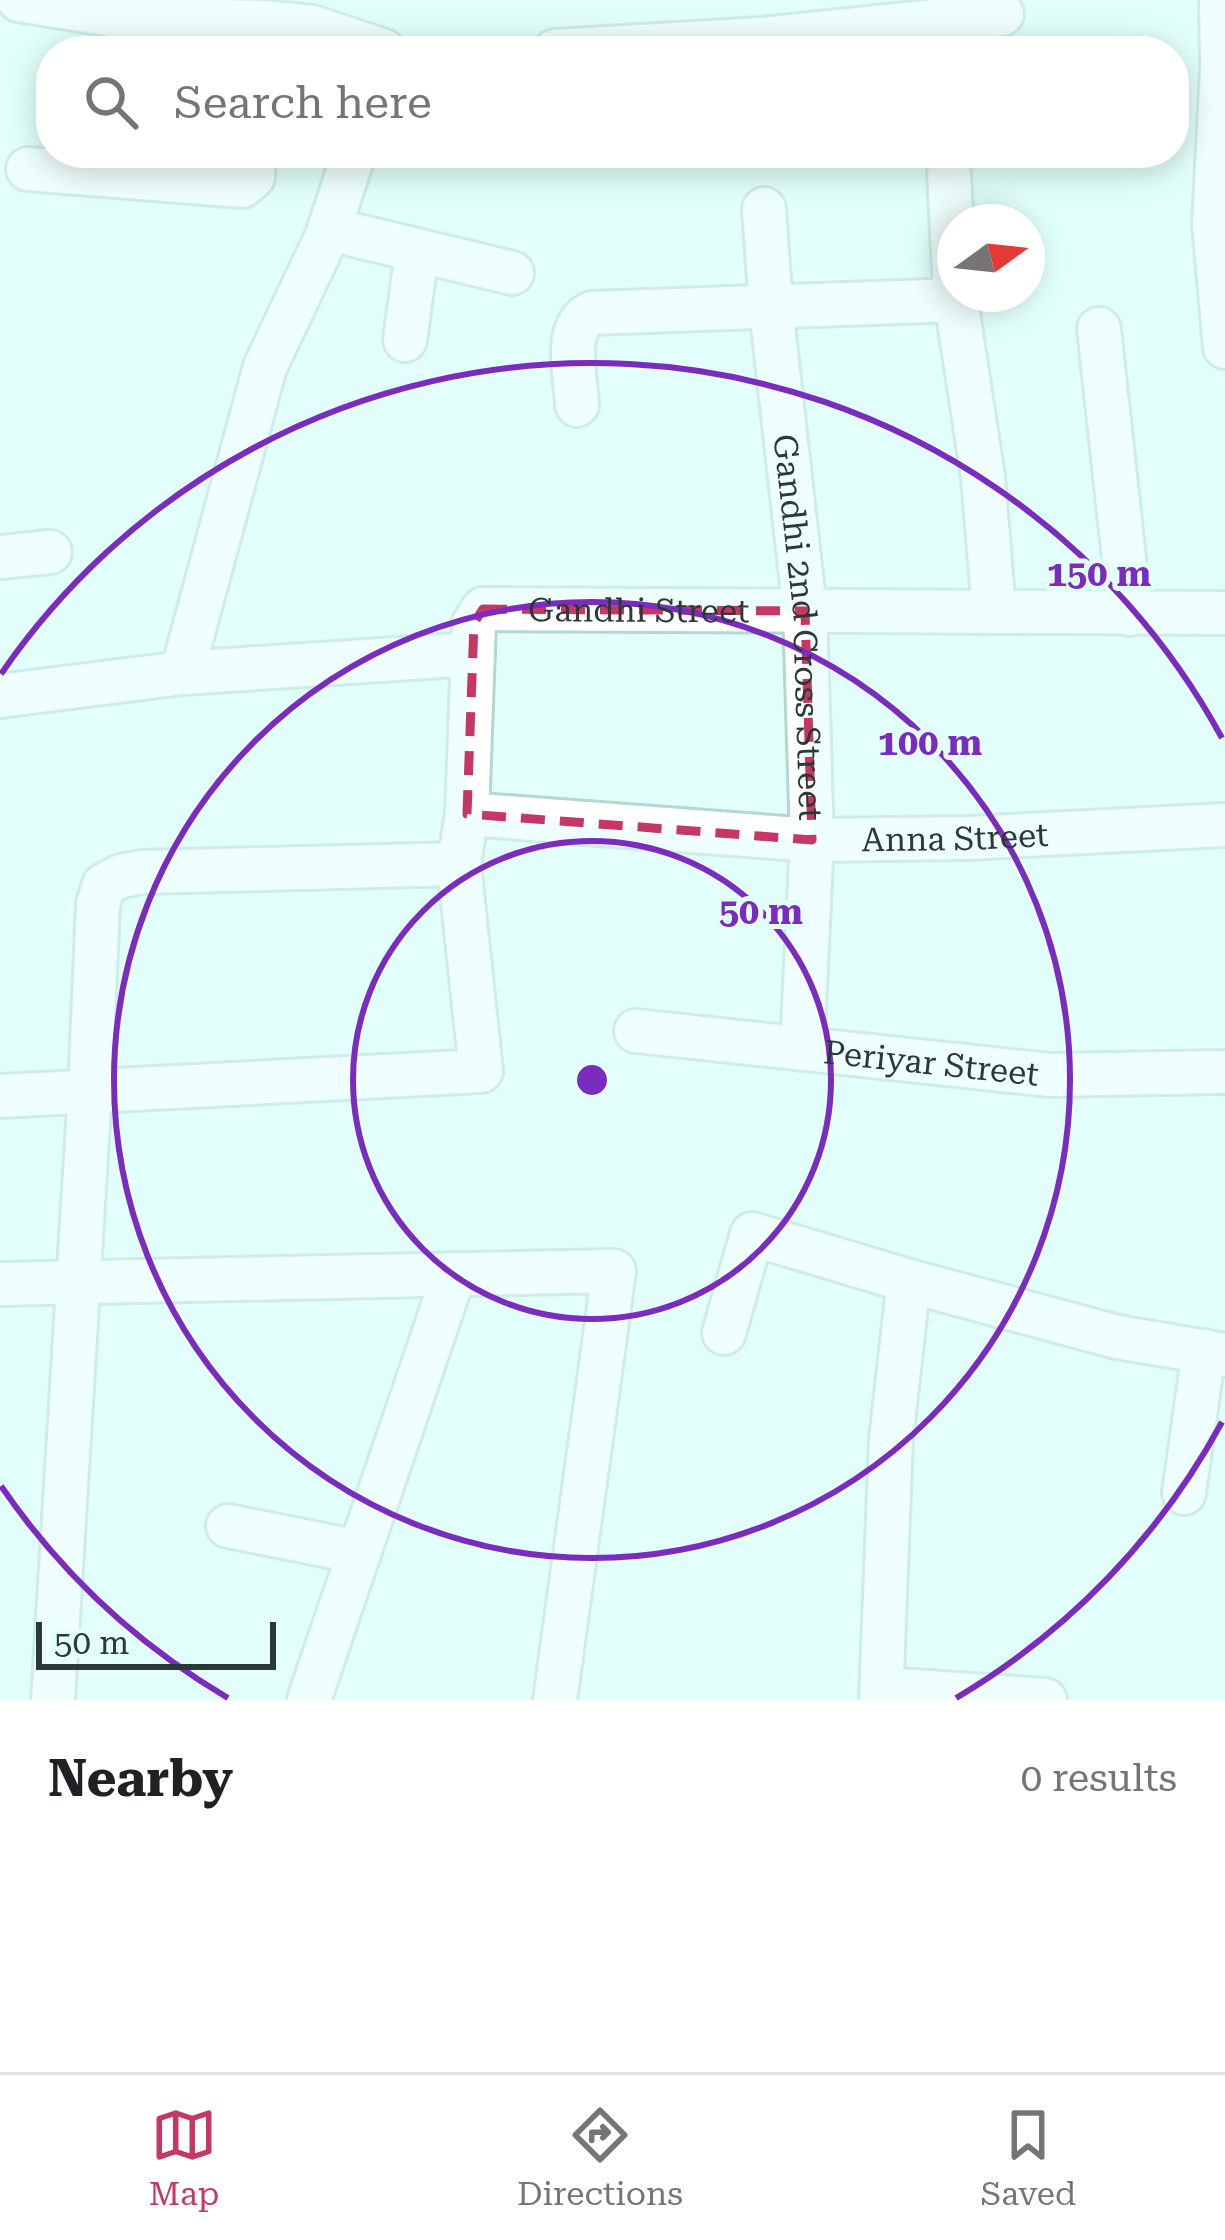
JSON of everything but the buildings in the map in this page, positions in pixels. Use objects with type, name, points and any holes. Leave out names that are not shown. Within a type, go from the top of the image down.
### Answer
[{"type":"street","points":[[20,0],[136,9],[262,36],[315,13],[357,36]]},
{"type":"street","points":[[1221,0],[1214,224],[1225,347]]},
{"type":"street","points":[[791,36],[1002,14]]},
{"type":"street","points":[[28,169],[242,186],[253,177],[253,168]]},
{"type":"street","points":[[182,673],[265,367],[329,229],[349,168]]},
{"type":"street","points":[[949,174],[950,204]]},
{"type":"street","name":"Gandhi 2nd Cross Street","points":[[764,209],[805,611],[812,840],[802,1048]]},
{"type":"street","points":[[329,229],[512,273]]},
{"type":"street","points":[[405,340],[417,252]]},
{"type":"street","points":[[577,405],[574,332],[580,319],[592,313],[771,308],[937,296]]},
{"type":"street","points":[[958,312],[983,477],[994,611]]},
{"type":"street","points":[[1099,329],[1130,614]]},
{"type":"street","points":[[0,557],[50,552]]},
{"type":"street","name":"Gandhi Street","points":[[473,654],[474,622],[483,610],[1225,613]]},
{"type":"street","points":[[0,696],[182,673],[473,654],[467,814],[459,864],[481,1071],[0,1096]]},
{"type":"street","name":"Anna Street","points":[[467,814],[812,840],[968,838],[1225,825]]},
{"type":"street","points":[[53,1700],[98,904],[104,885],[142,872],[459,864]]},
{"type":"street","name":"Periyar Street","points":[[636,1031],[1050,1075],[1225,1072]]},
{"type":"street","points":[[724,1333],[752,1234],[1117,1337],[1214,1353],[1184,1493]]},
{"type":"street","points":[[0,1284],[614,1271],[555,1700]]},
{"type":"street","points":[[309,1700],[454,1274]]},
{"type":"street","points":[[909,1281],[891,1439],[882,1694],[1045,1700]]},
{"type":"street","points":[[228,1526],[359,1552]]},
{"type":"highlighted area","points":[[483,609],[805,611],[812,840],[467,814],[474,623]]}]
